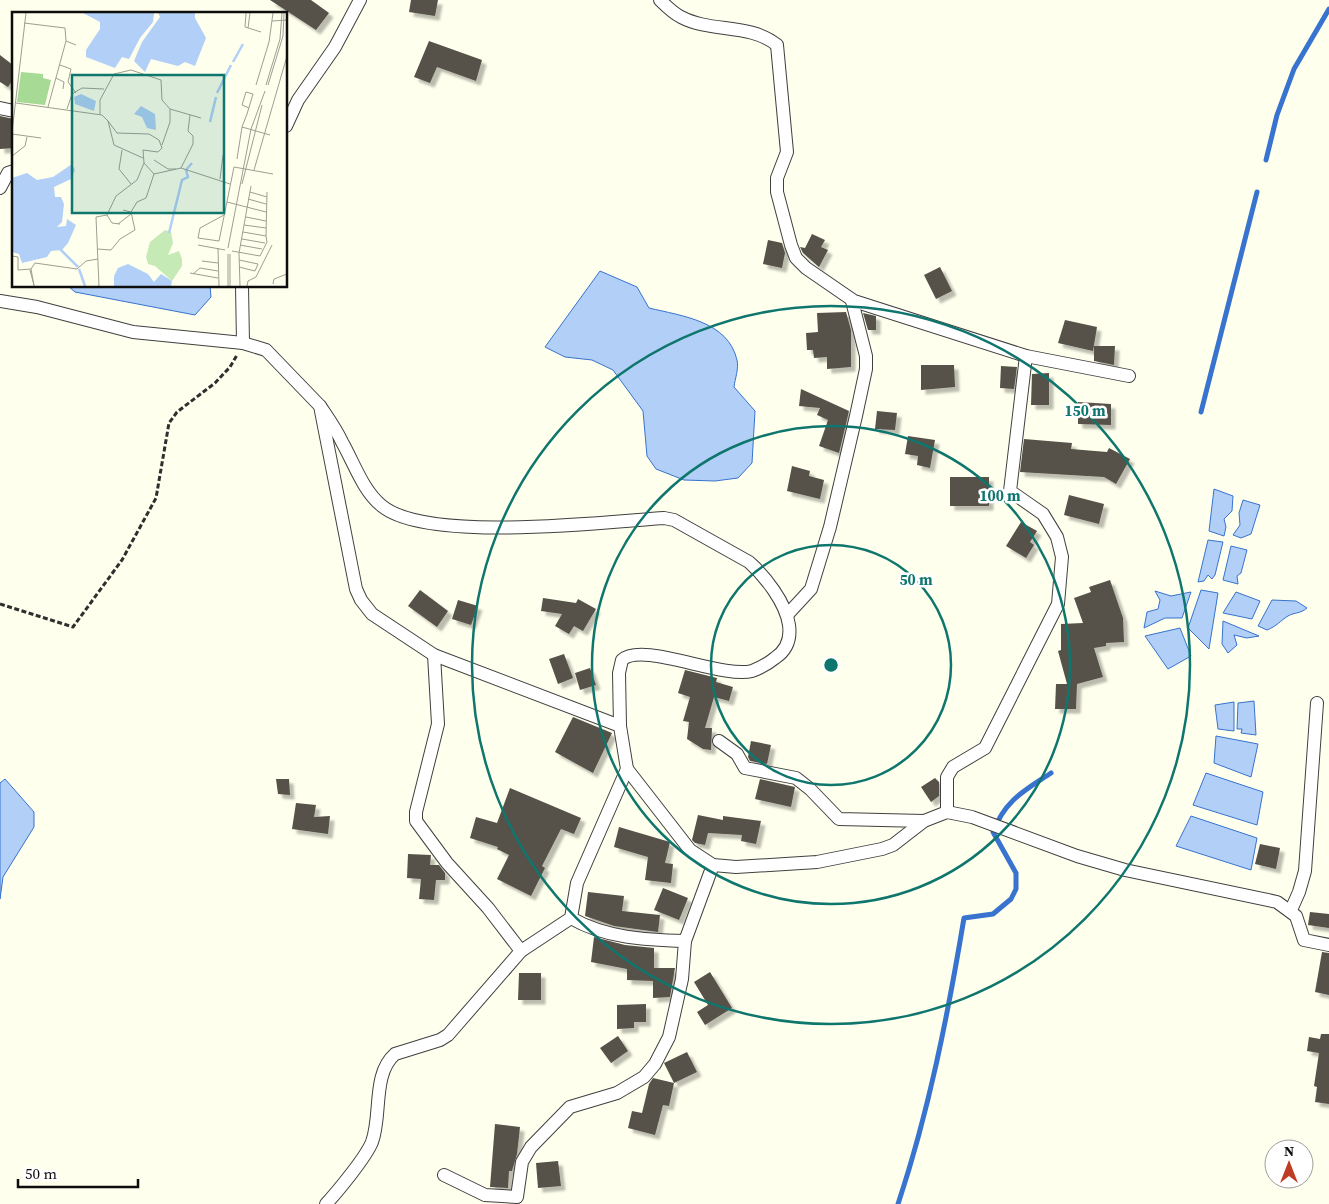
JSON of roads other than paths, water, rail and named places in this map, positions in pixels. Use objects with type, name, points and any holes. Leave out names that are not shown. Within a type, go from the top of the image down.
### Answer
[{"type":"street","points":[[288,122],[298,100],[335,47],[360,0]]},
{"type":"street","points":[[660,0],[681,17],[695,22],[736,28],[769,38],[777,44],[788,152],[777,178],[777,192],[784,222],[796,258],[806,268],[852,301],[1026,356],[1129,376]]},
{"type":"street","points":[[0,188],[8,173],[12,172]]},
{"type":"street","points":[[242,288],[243,343]]},
{"type":"street","points":[[0,301],[36,307],[133,332],[243,343],[266,350],[320,406],[341,439],[370,493],[391,512],[409,519],[440,524],[505,527],[592,525],[669,519],[749,562],[756,569],[787,615],[790,636],[786,647],[768,663],[751,671],[733,672],[687,662],[638,655],[626,656],[620,665],[620,726],[627,769],[690,850],[713,865],[736,867],[817,862],[882,849],[893,845],[924,822],[948,812],[993,825],[1098,862],[1277,902],[1291,910],[1296,916],[1304,940],[1329,945]]},
{"type":"street","points":[[787,615],[811,589],[830,527],[866,369],[866,356],[852,301]]},
{"type":"street","points":[[948,812],[947,777],[953,767],[985,748],[1058,604],[1062,557],[1057,537],[1043,514],[1010,491],[1026,356]]},
{"type":"street","points":[[320,406],[346,547],[360,600],[372,614],[434,655],[620,726]]},
{"type":"street","points":[[434,655],[438,724],[416,812],[416,821],[447,863],[488,908],[521,951]]},
{"type":"street","points":[[1291,910],[1305,871],[1317,702]]},
{"type":"street","points":[[719,741],[737,754],[745,768],[796,778],[839,819],[924,822]]},
{"type":"street","points":[[326,1204],[370,1148],[383,1075],[390,1059],[395,1054],[440,1040],[448,1035],[521,951],[571,918],[577,882],[627,769]]},
{"type":"street","points":[[444,1175],[485,1195],[517,1202],[522,1162],[531,1147],[570,1107],[617,1093],[644,1077],[655,1064],[670,1037],[682,979],[685,941],[713,865]]},
{"type":"street","points":[[571,918],[580,923],[628,938],[685,941]]},
{"type":"water","points":[[600,271],[637,287],[649,308],[702,322],[724,337],[732,347],[737,360],[734,387],[755,411],[752,463],[738,478],[715,481],[684,480],[656,469],[647,456],[643,411],[613,370],[592,360],[565,357],[545,347]]},
{"type":"water","points":[[70,288],[210,288],[211,297],[195,315],[75,292]]},
{"type":"water","points":[[1214,489],[1233,496],[1232,511],[1224,519],[1226,527],[1224,536],[1209,531]]},
{"type":"water","points":[[1243,500],[1260,505],[1251,534],[1241,538],[1233,535],[1240,525],[1239,513]]},
{"type":"water","points":[[1208,540],[1223,542],[1215,575],[1212,579],[1208,575],[1204,581],[1198,582]]},
{"type":"water","points":[[1231,546],[1247,550],[1241,573],[1237,576],[1238,584],[1223,580]]},
{"type":"water","points":[[1201,590],[1218,593],[1209,649],[1188,628]]},
{"type":"water","points":[[1155,591],[1171,596],[1191,592],[1182,618],[1165,618],[1144,628],[1147,612],[1158,609],[1160,600]]},
{"type":"water","points":[[1236,592],[1260,601],[1252,619],[1223,613]]},
{"type":"water","points":[[1272,600],[1296,601],[1307,608],[1288,616],[1267,630],[1258,626]]},
{"type":"water","points":[[1223,621],[1259,636],[1247,638],[1234,635],[1237,645],[1228,653],[1222,644]]},
{"type":"water","points":[[1180,628],[1191,656],[1168,669],[1145,636]]},
{"type":"water","points":[[1254,701],[1256,735],[1241,733],[1242,729],[1237,729],[1238,703]]},
{"type":"water","points":[[1234,702],[1234,731],[1218,729],[1215,705]]},
{"type":"water","points":[[1216,736],[1258,744],[1251,777],[1214,763]]},
{"type":"water","points":[[1206,773],[1263,792],[1257,825],[1193,805]]},
{"type":"water","points":[[5,779],[34,812],[34,827],[3,877],[0,899],[0,783]]},
{"type":"water","points":[[1191,816],[1257,838],[1251,870],[1176,846]]},
{"type":"waterway","points":[[1266,160],[1277,115],[1294,69],[1329,9]]},
{"type":"waterway","points":[[1201,412],[1257,192]]},
{"type":"waterway","points":[[898,1204],[919,1134],[937,1062],[964,918],[993,914],[1011,899],[1016,889],[1016,873],[993,832],[1003,812],[1016,797],[1051,773]]}]
